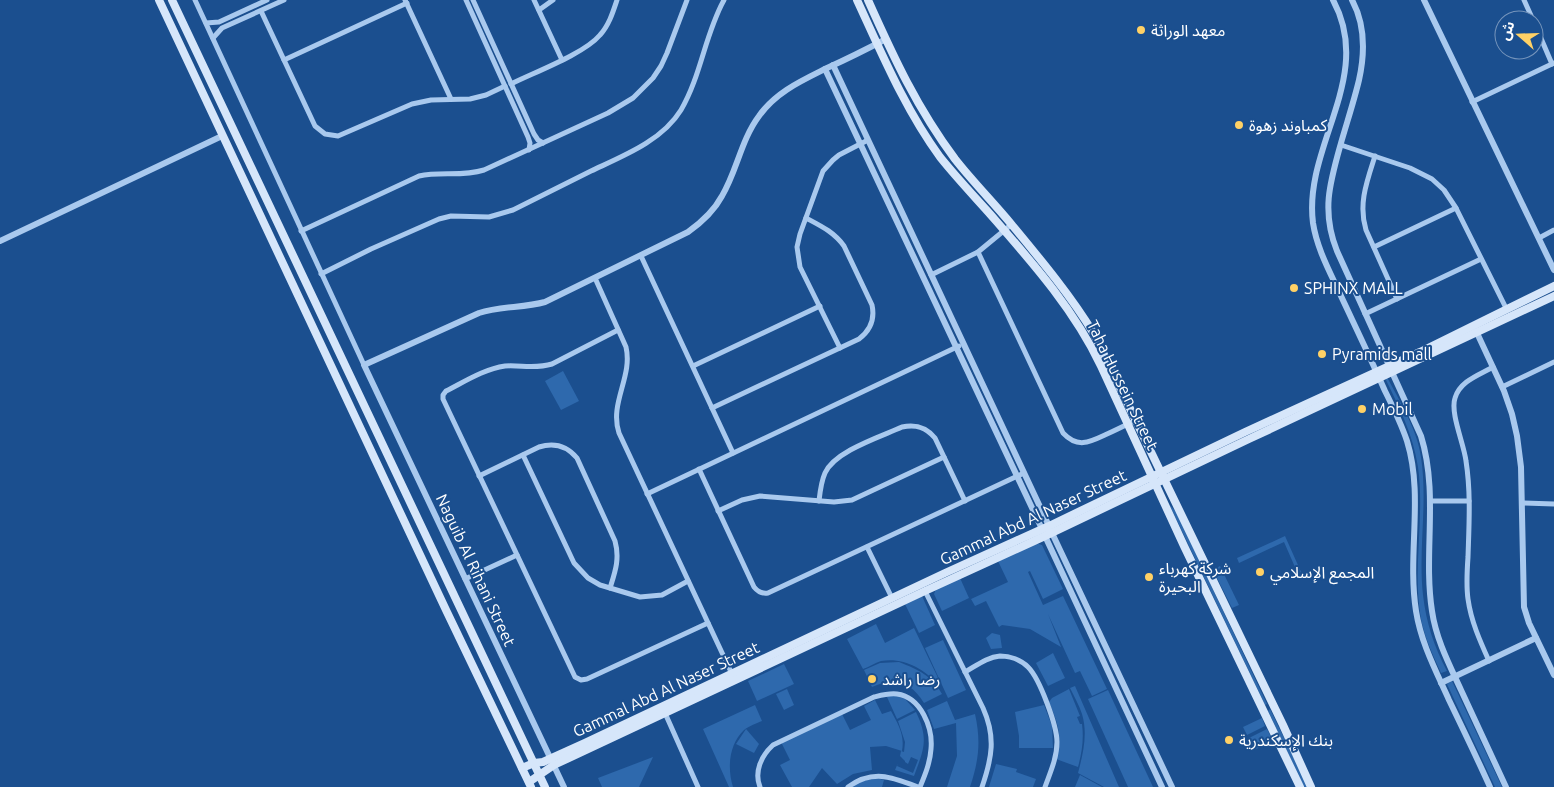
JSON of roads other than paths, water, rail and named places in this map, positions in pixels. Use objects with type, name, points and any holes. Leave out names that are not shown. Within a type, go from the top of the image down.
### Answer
[{"type":"main road","points":[[159,0],[530,785]]},
{"type":"main road","points":[[172,0],[545,787]]},
{"type":"main road","name":"Taha Hussein Street","points":[[857,0],[908,107],[932,146],[1005,231],[1082,330],[1099,362],[1300,787]]},
{"type":"main road","name":"Taha Hussein Street","points":[[868,0],[909,88],[934,130],[969,176],[1012,224],[1083,317],[1104,352],[1311,787]]},
{"type":"main road","name":"Gammal Abd Al Naser Street","points":[[1390,369],[1420,352],[1554,286]]},
{"type":"main road","name":"Gammal Abd Al Naser Street","points":[[588,745],[665,713],[925,591],[981,561],[1378,374],[1477,333],[1554,296]]},
{"type":"main road","name":"Gammal Abd Al Naser Street","points":[[522,768],[534,763],[552,762],[892,598],[971,566]]},
{"type":"main road","points":[[1264,713],[1274,707]]},
{"type":"main road","name":"Gammal Abd Al Naser Street","points":[[530,785],[552,762]]},
{"type":"street","points":[[195,0],[364,365],[479,313],[545,302],[681,236],[703,221],[722,196],[747,136],[762,111],[783,91],[795,84],[886,39]]},
{"type":"street","points":[[206,23],[219,22],[257,2],[267,0]]},
{"type":"street","points":[[213,38],[216,32],[222,28],[284,0]]},
{"type":"street","points":[[466,0],[535,137],[543,143]]},
{"type":"street","points":[[473,0],[528,137],[530,144],[528,150]]},
{"type":"street","points":[[534,0],[562,60]]},
{"type":"street","points":[[539,10],[553,0]]},
{"type":"street","points":[[261,10],[315,126],[325,134],[332,136],[344,134],[412,104],[431,100],[478,98],[562,60],[588,46],[600,35],[609,21],[617,0]]},
{"type":"street","points":[[301,231],[411,179],[436,174],[477,172],[621,106],[644,89],[661,66],[687,0]]},
{"type":"street","points":[[321,274],[439,219],[452,216],[489,217],[513,210],[651,141],[671,124],[681,110],[690,92],[706,44],[724,0]]},
{"type":"street","points":[[1333,0],[1343,23],[1347,50],[1346,68],[1315,180],[1312,200],[1316,239],[1322,257],[1402,428],[1412,463],[1415,488],[1414,585],[1416,612],[1425,646],[1490,787]]},
{"type":"street","points":[[1352,0],[1362,26],[1362,62],[1359,80],[1329,184],[1328,218],[1333,243],[1418,426],[1429,468],[1429,582],[1432,613],[1439,642],[1506,787]]},
{"type":"street","points":[[1424,0],[1554,270]]},
{"type":"street","points":[[284,60],[406,1],[451,99]]},
{"type":"street","points":[[1472,102],[1553,64],[1544,44]]},
{"type":"street","points":[[833,65],[1024,473],[1047,531],[1162,787]]},
{"type":"street","points":[[825,69],[1016,477],[1047,531],[1172,787]]},
{"type":"street","points":[[0,240],[222,136]]},
{"type":"street","points":[[840,348],[800,267],[797,254],[798,240],[820,178],[828,165],[839,155],[868,140]]},
{"type":"street","points":[[1341,145],[1410,168],[1425,175],[1444,190],[1456,208],[1506,310]]},
{"type":"street","points":[[1375,156],[1364,190],[1362,204],[1364,224],[1397,299]]},
{"type":"street","points":[[1374,248],[1456,208]]},
{"type":"street","points":[[712,408],[859,339],[865,334],[873,320],[872,305],[844,246],[829,230],[806,218]]},
{"type":"street","points":[[932,275],[978,252],[1012,224]]},
{"type":"street","points":[[1539,238],[1554,230]]},
{"type":"street","points":[[978,252],[1067,437],[1076,442],[1087,443],[1136,420]]},
{"type":"street","points":[[641,256],[733,453]]},
{"type":"street","points":[[1365,314],[1481,259]]},
{"type":"street","points":[[595,278],[626,347],[628,363],[616,412],[617,427],[732,674]]},
{"type":"street","points":[[693,366],[820,306]]},
{"type":"street","points":[[618,330],[552,364],[540,367],[499,367],[487,371],[445,392],[443,398],[573,674],[581,680],[587,679],[708,623]]},
{"type":"street","points":[[1477,333],[1502,387],[1512,414],[1517,436],[1521,467],[1523,601],[1527,618],[1554,674]]},
{"type":"street","points":[[647,494],[963,344]]},
{"type":"street","points":[[1502,387],[1554,362]]},
{"type":"street","name":"Naguib Al Rihani Street","points":[[364,365],[564,787]]},
{"type":"street","points":[[1489,661],[1473,622],[1468,599],[1469,501],[1466,461],[1454,403],[1463,385],[1493,367]]},
{"type":"street","points":[[819,501],[824,475],[832,462],[842,454],[902,426],[914,425],[926,430],[935,438],[965,501]]},
{"type":"street","points":[[480,476],[539,447],[553,444],[567,449],[577,458],[617,548],[618,562],[610,588]]},
{"type":"street","points":[[523,455],[574,563],[588,578],[632,596],[647,598],[662,595],[688,581]]},
{"type":"street","points":[[718,511],[742,500],[760,496],[840,502],[857,498],[944,456]]},
{"type":"street","points":[[699,469],[754,587],[764,594],[1024,473]]},
{"type":"street","points":[[1430,501],[1469,501]]},
{"type":"street","points":[[1522,502],[1554,504]]},
{"type":"street","points":[[867,547],[892,598]]},
{"type":"street","points":[[465,579],[517,555]]},
{"type":"street","points":[[925,591],[986,715],[992,745],[991,759],[982,787]]},
{"type":"street","points":[[1441,683],[1536,638]]},
{"type":"street","points":[[965,672],[987,660],[1000,656],[1018,660],[1032,671],[1053,718],[1057,736],[1054,762],[1044,787]]},
{"type":"street","points":[[760,787],[759,765],[763,756],[773,745],[874,697],[891,694],[904,696],[916,703],[925,719],[931,736],[930,757],[919,787],[891,777],[881,776],[865,778],[848,787]]},
{"type":"street","points":[[665,713],[698,787]]},
{"type":"place","name":"معهد الوراثة","points":[[1141,30]]},
{"type":"place","name":"كمباوند زهوة","points":[[1239,125]]},
{"type":"place","name":"SPHINX MALL","points":[[1294,288]]},
{"type":"place","name":"Pyramids mall","points":[[1322,354]]},
{"type":"place","name":"Mobil","points":[[1362,409]]},
{"type":"place","name":"المجمع الإسلامي","points":[[1260,572]]},
{"type":"place","name":"شركة كهرباء البحيرة","points":[[1149,577]]},
{"type":"place","name":"رضا راشد","points":[[872,679]]},
{"type":"place","name":"بنك الإسكندرية","points":[[1229,740]]}]
